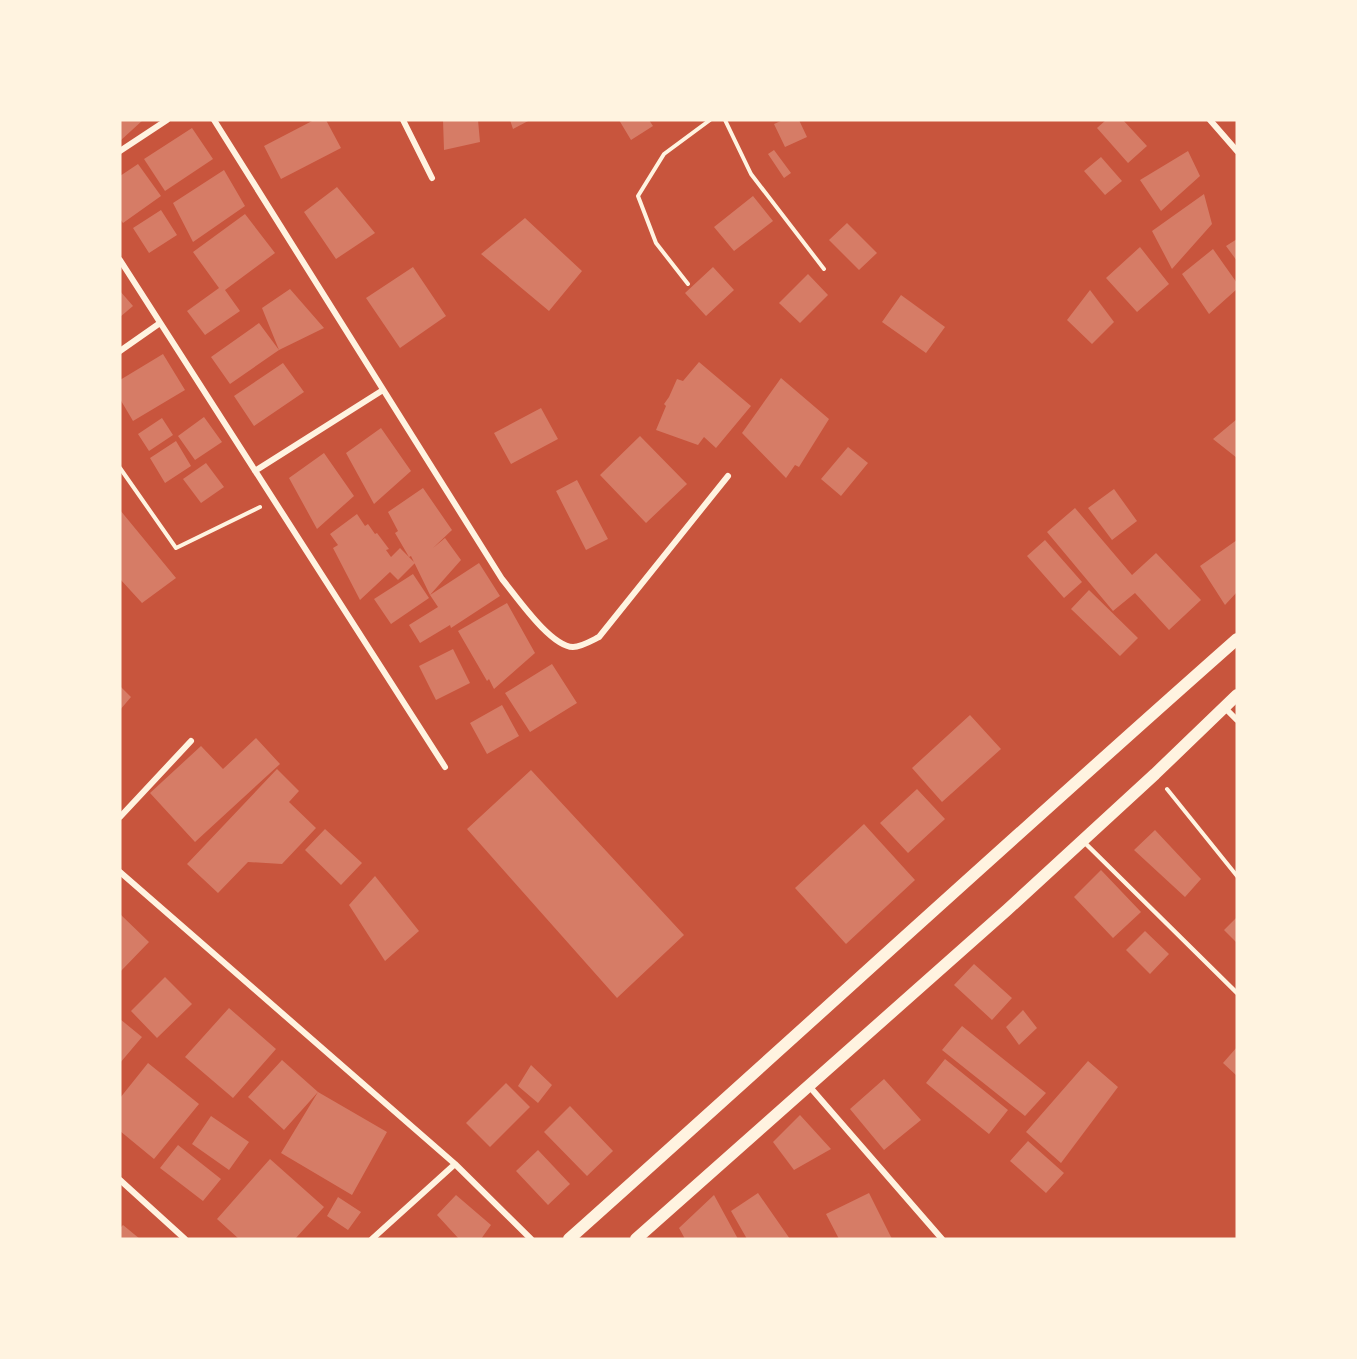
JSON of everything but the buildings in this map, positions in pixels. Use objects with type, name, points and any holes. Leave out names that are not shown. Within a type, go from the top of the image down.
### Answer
[{"type":"main road","points":[[569,1239],[1237,639]]},
{"type":"main road","points":[[636,1239],[1007,910],[1237,695]]},
{"type":"street","points":[[120,151],[167,120]]},
{"type":"street","points":[[214,120],[502,579],[544,629],[562,645],[575,647],[599,638],[728,476]]},
{"type":"street","points":[[403,120],[432,178]]},
{"type":"street","points":[[1210,120],[1237,151]]},
{"type":"street","points":[[120,260],[445,766]]},
{"type":"street","points":[[120,351],[160,323]]},
{"type":"street","points":[[255,471],[383,390]]},
{"type":"street","points":[[1224,707],[1237,720]]},
{"type":"street","points":[[120,817],[191,741]]},
{"type":"street","points":[[120,872],[455,1164],[531,1239]]},
{"type":"street","points":[[809,1086],[942,1239]]},
{"type":"street","points":[[372,1239],[455,1164]]},
{"type":"street","points":[[120,1180],[185,1239]]},
{"type":"lane","points":[[1082,840],[1237,993]]},
{"type":"path","points":[[688,284],[656,243],[638,196],[664,154],[710,120]]},
{"type":"path","points":[[725,120],[751,174],[824,269]]},
{"type":"path","points":[[120,468],[177,548],[274,500]]},
{"type":"path","points":[[1155,774],[1237,876]]}]
